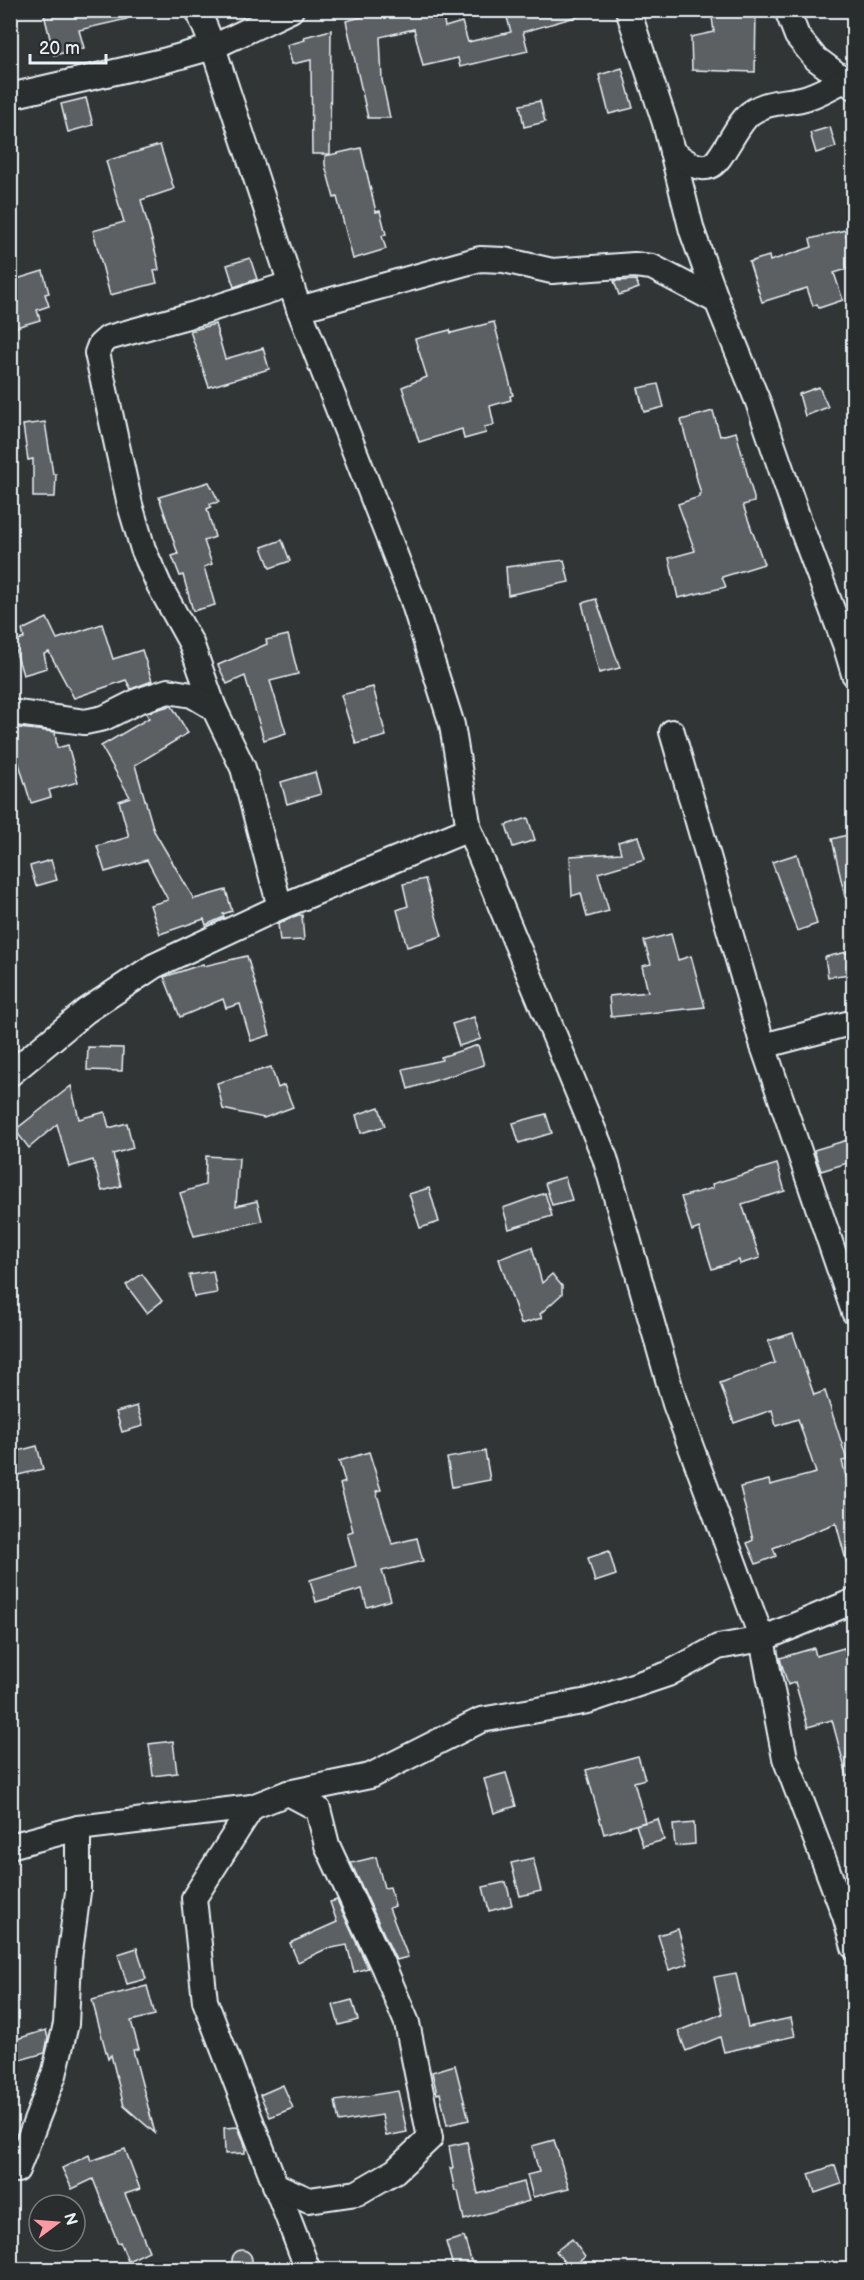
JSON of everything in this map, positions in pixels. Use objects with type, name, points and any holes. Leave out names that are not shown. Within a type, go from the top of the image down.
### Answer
[{"type":"street","points":[[198,10],[213,47],[298,309],[415,608],[452,725],[469,829],[605,1158],[675,1404],[762,1639],[785,1758],[845,1916],[854,1947]]},
{"type":"street","points":[[10,96],[163,61],[213,47],[291,10]]},
{"type":"street","points":[[628,10],[665,123],[693,231],[717,301],[758,402],[854,674]]},
{"type":"street","points":[[787,10],[797,36],[815,58],[849,84]]},
{"type":"street","points":[[672,152],[693,166],[708,168],[716,164],[731,137],[750,113],[770,103],[802,99],[849,84]]},
{"type":"street","points":[[298,309],[480,259],[504,260],[552,272],[634,265],[652,267],[717,301]]},
{"type":"street","points":[[280,907],[243,768],[214,708],[192,643],[159,585],[143,549],[130,505],[97,353],[100,345],[108,338],[290,284]]},
{"type":"street","points":[[10,712],[85,722],[104,718],[138,701],[168,691],[192,695],[214,708]]},
{"type":"street","points":[[672,732],[763,1046],[854,1312]]},
{"type":"street","points":[[10,1074],[86,1011],[154,966],[280,907],[469,829]]},
{"type":"street","points":[[763,1046],[854,1022]]},
{"type":"street","points":[[10,1846],[78,1828],[252,1807],[288,1793],[370,1776],[481,1720],[588,1701],[668,1674],[718,1647],[762,1639],[854,1601]]},
{"type":"street","points":[[275,2185],[309,2200],[357,2193],[395,2171],[429,2138],[406,2024],[384,1968],[327,1845],[318,1809],[288,1793]]},
{"type":"street","points":[[252,1807],[194,1898],[205,2001],[308,2270]]},
{"type":"street","points":[[17,2170],[54,2075],[66,2024],[69,1959],[78,1892],[78,1828]]},
{"type":"building","points":[[43,10],[127,10],[127,19],[79,30],[84,48],[54,55]]},
{"type":"building","points":[[387,10],[456,10],[457,18],[444,21],[445,27],[462,22],[468,42],[511,32],[505,10],[579,10],[579,16],[523,32],[528,51],[460,67],[458,58],[423,66],[414,29],[380,37],[382,80],[390,118],[368,118],[346,21]]},
{"type":"building","points":[[711,10],[756,10],[755,72],[692,70],[691,37],[714,32]]},
{"type":"building","points":[[331,30],[330,154],[312,154],[311,60],[292,64],[287,45],[305,40],[304,37]]},
{"type":"building","points":[[622,68],[633,108],[609,114],[599,75]]},
{"type":"building","points":[[86,98],[93,125],[68,132],[61,104]]},
{"type":"building","points":[[540,101],[545,122],[524,127],[520,105]]},
{"type":"building","points":[[830,127],[836,147],[816,153],[810,133]]},
{"type":"building","points":[[160,145],[174,189],[141,200],[157,258],[159,270],[154,271],[157,283],[110,295],[93,231],[124,222],[106,161]]},
{"type":"building","points":[[361,148],[376,212],[380,211],[386,234],[382,236],[386,249],[353,259],[337,197],[334,198],[325,165],[325,156]]},
{"type":"building","points":[[845,230],[854,267],[834,273],[843,300],[819,308],[817,304],[813,306],[807,288],[762,302],[749,262],[769,256],[770,261],[812,247],[810,239]]},
{"type":"building","points":[[250,258],[257,279],[234,287],[227,265]]},
{"type":"building","points":[[43,271],[49,293],[45,294],[49,306],[37,310],[40,320],[16,327],[10,308],[10,281]]},
{"type":"building","points":[[636,280],[639,288],[619,295],[614,281]]},
{"type":"building","points":[[494,322],[513,395],[510,396],[511,400],[490,406],[494,425],[484,427],[486,433],[464,439],[462,429],[419,442],[402,387],[427,377],[415,339]]},
{"type":"building","points":[[215,324],[225,359],[263,348],[269,369],[209,387],[190,331]]},
{"type":"building","points":[[658,384],[664,407],[644,412],[638,388]]},
{"type":"building","points":[[819,387],[828,407],[805,416],[799,394]]},
{"type":"building","points":[[713,411],[720,436],[736,432],[754,498],[754,502],[743,505],[764,564],[722,577],[726,587],[678,598],[669,558],[695,551],[678,504],[699,497],[701,494],[681,420]]},
{"type":"building","points":[[45,422],[53,474],[56,474],[55,497],[33,497],[33,459],[28,460],[23,425]]},
{"type":"building","points":[[209,482],[219,502],[210,504],[211,507],[207,509],[215,537],[204,541],[212,564],[204,567],[215,605],[193,611],[183,575],[180,576],[172,556],[178,554],[159,497]]},
{"type":"building","points":[[282,540],[290,561],[270,568],[262,547]]},
{"type":"building","points":[[564,560],[569,582],[508,595],[506,567]]},
{"type":"building","points":[[596,599],[620,668],[599,673],[582,603]]},
{"type":"building","points":[[47,618],[57,639],[102,624],[113,659],[142,650],[152,681],[131,689],[126,680],[74,698],[49,652],[44,654],[47,668],[23,675],[13,642],[24,638],[22,630]]},
{"type":"building","points":[[288,635],[298,674],[270,681],[286,733],[264,740],[245,676],[227,684],[218,665],[267,644],[266,640]]},
{"type":"building","points":[[373,687],[386,736],[356,744],[341,695]]},
{"type":"building","points":[[172,706],[188,733],[135,765],[154,831],[194,899],[226,890],[232,911],[206,925],[204,919],[160,934],[150,905],[168,900],[147,860],[105,872],[97,846],[129,837],[119,801],[130,797],[101,746],[149,718],[146,713]]},
{"type":"building","points":[[10,727],[55,732],[57,748],[68,745],[78,782],[49,790],[51,797],[31,803],[16,754],[10,756]]},
{"type":"building","points":[[315,772],[321,794],[287,804],[281,782]]},
{"type":"building","points":[[528,818],[535,840],[513,847],[506,825]]},
{"type":"building","points":[[851,834],[854,845],[854,896],[845,897],[832,839]]},
{"type":"building","points":[[638,836],[645,859],[598,873],[609,911],[587,917],[581,893],[572,896],[570,856],[621,853],[618,842]]},
{"type":"building","points":[[797,854],[817,924],[797,931],[772,862]]},
{"type":"building","points":[[51,860],[57,880],[36,886],[30,866]]},
{"type":"building","points":[[425,879],[442,936],[407,947],[397,910],[408,906],[403,884]]},
{"type":"building","points":[[302,915],[304,940],[280,941],[278,924]]},
{"type":"building","points":[[671,934],[678,960],[691,956],[705,1007],[611,1017],[609,996],[648,992],[642,966],[651,964],[644,941]]},
{"type":"building","points":[[847,952],[850,974],[828,977],[825,957]]},
{"type":"building","points":[[247,956],[270,1035],[251,1041],[240,1004],[226,1008],[223,999],[180,1017],[164,977],[203,964],[204,966]]},
{"type":"building","points":[[474,1017],[481,1039],[459,1046],[452,1024]]},
{"type":"building","points":[[478,1045],[484,1065],[408,1089],[403,1069],[442,1060],[441,1057]]},
{"type":"building","points":[[88,1047],[123,1048],[122,1071],[87,1070]]},
{"type":"building","points":[[271,1067],[278,1088],[284,1085],[293,1107],[264,1118],[223,1109],[217,1083]]},
{"type":"building","points":[[71,1086],[79,1119],[105,1112],[109,1128],[127,1123],[133,1148],[113,1154],[121,1186],[102,1191],[93,1160],[69,1167],[57,1124],[29,1148],[15,1130]]},
{"type":"building","points":[[379,1107],[385,1126],[361,1133],[356,1115]]},
{"type":"building","points":[[546,1114],[552,1133],[519,1143],[513,1123]]},
{"type":"building","points":[[854,1138],[854,1161],[821,1171],[814,1150]]},
{"type":"building","points":[[206,1156],[239,1158],[236,1206],[257,1201],[262,1221],[194,1236],[180,1193],[205,1185]]},
{"type":"building","points":[[777,1164],[785,1191],[742,1204],[760,1258],[740,1264],[739,1260],[712,1269],[699,1228],[692,1231],[681,1197],[713,1188],[712,1184]]},
{"type":"building","points":[[565,1177],[572,1200],[552,1205],[545,1183]]},
{"type":"building","points":[[429,1188],[439,1222],[420,1228],[409,1194]]},
{"type":"building","points":[[545,1193],[552,1216],[509,1229],[503,1208]]},
{"type":"building","points":[[532,1247],[542,1283],[552,1274],[562,1286],[562,1294],[540,1314],[542,1318],[521,1324],[499,1259]]},
{"type":"building","points":[[213,1271],[217,1293],[194,1297],[189,1275]]},
{"type":"building","points":[[142,1274],[162,1301],[147,1313],[126,1285]]},
{"type":"building","points":[[793,1333],[814,1395],[825,1391],[847,1460],[842,1461],[854,1508],[854,1563],[847,1564],[836,1523],[773,1548],[776,1556],[756,1564],[747,1543],[753,1540],[740,1487],[769,1480],[770,1485],[816,1473],[798,1419],[776,1426],[772,1410],[734,1423],[720,1383],[775,1363],[768,1341]]},
{"type":"building","points":[[137,1406],[143,1426],[122,1432],[116,1412]]},
{"type":"building","points":[[37,1446],[43,1469],[10,1477],[10,1453]]},
{"type":"building","points":[[485,1451],[490,1480],[452,1487],[447,1458]]},
{"type":"building","points":[[369,1452],[381,1490],[376,1491],[392,1544],[417,1538],[423,1561],[382,1571],[391,1600],[367,1607],[362,1589],[316,1602],[310,1580],[356,1566],[347,1533],[353,1531],[340,1484],[345,1482],[339,1461]]},
{"type":"building","points":[[609,1551],[616,1575],[595,1582],[588,1558]]},
{"type":"building","points":[[814,1648],[816,1656],[844,1648],[846,1653],[854,1651],[854,1776],[847,1776],[832,1720],[808,1727],[795,1682],[788,1685],[780,1658]]},
{"type":"building","points":[[173,1741],[177,1773],[153,1776],[149,1744]]},
{"type":"building","points":[[638,1756],[645,1779],[634,1782],[645,1822],[604,1834],[586,1770]]},
{"type":"building","points":[[506,1773],[516,1806],[494,1813],[484,1779]]},
{"type":"building","points":[[658,1819],[664,1840],[643,1846],[636,1825]]},
{"type":"building","points":[[694,1823],[695,1844],[675,1846],[673,1825]]},
{"type":"building","points":[[376,1857],[384,1888],[390,1887],[395,1906],[389,1908],[408,1957],[396,1960],[351,1863]]},
{"type":"building","points":[[533,1858],[541,1891],[520,1896],[511,1863]]},
{"type":"building","points":[[506,1882],[512,1905],[489,1911],[483,1887]]},
{"type":"building","points":[[337,1900],[368,1968],[354,1972],[347,1945],[326,1949],[298,1962],[290,1943],[337,1922],[330,1902]]},
{"type":"building","points":[[678,1929],[688,1964],[669,1970],[658,1935]]},
{"type":"building","points":[[137,1948],[146,1979],[127,1984],[118,1954]]},
{"type":"building","points":[[736,1973],[748,2027],[791,2018],[795,2036],[724,2052],[720,2037],[686,2051],[678,2031],[722,2014],[714,1977]]},
{"type":"building","points":[[147,1986],[155,2015],[131,2021],[139,2049],[133,2050],[155,2133],[124,2106],[111,2055],[108,2059],[92,2000]]},
{"type":"building","points":[[352,2000],[358,2020],[339,2025],[333,2005]]},
{"type":"building","points":[[46,2030],[48,2038],[45,2053],[16,2061],[10,2041]]},
{"type":"building","points":[[455,2065],[469,2120],[447,2125],[440,2093],[437,2094],[432,2072]]},
{"type":"building","points":[[283,2085],[293,2108],[270,2117],[260,2095]]},
{"type":"building","points":[[398,2091],[407,2132],[386,2136],[382,2115],[339,2122],[335,2101]]},
{"type":"building","points":[[238,2127],[245,2145],[245,2153],[225,2154],[224,2128]]},
{"type":"building","points":[[554,2140],[569,2188],[533,2197],[527,2175],[539,2172],[532,2146]]},
{"type":"building","points":[[467,2142],[478,2194],[524,2182],[529,2201],[464,2220],[450,2168],[453,2168],[449,2146]]},
{"type":"building","points":[[125,2149],[140,2189],[125,2194],[149,2251],[128,2261],[120,2242],[118,2243],[93,2179],[72,2189],[62,2168],[89,2155],[91,2161]]},
{"type":"building","points":[[835,2165],[841,2184],[815,2193],[809,2174]]},
{"type":"building","points":[[464,2237],[474,2270],[454,2270],[446,2242]]},
{"type":"building","points":[[572,2239],[585,2257],[569,2269],[556,2251]]},
{"type":"building","points":[[242,2250],[249,2253],[252,2260],[249,2267],[242,2270],[235,2267],[232,2260],[235,2253]]}]
